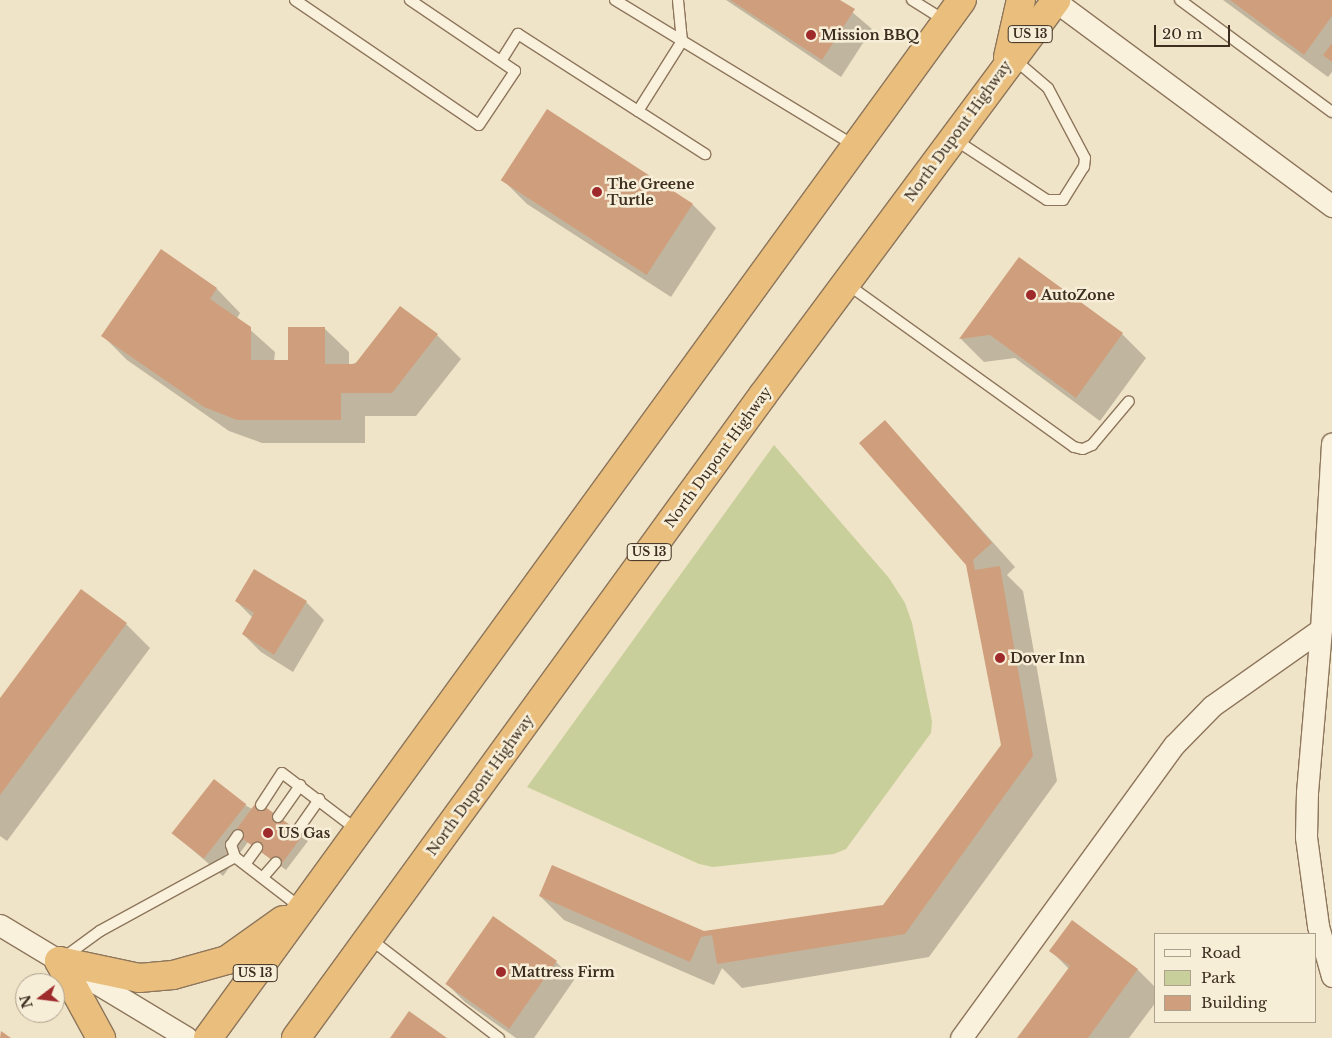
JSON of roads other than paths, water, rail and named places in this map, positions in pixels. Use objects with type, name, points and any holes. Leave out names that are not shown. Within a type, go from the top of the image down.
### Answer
[{"type":"highway","name":"US 13","points":[[208,1038],[962,0]]},
{"type":"highway","points":[[1009,63],[1021,0]]},
{"type":"highway","name":"North Dupont Highway","points":[[296,1038],[846,284],[1056,0]]},
{"type":"highway","points":[[59,961],[139,978],[173,975],[227,960],[301,908]]},
{"type":"highway","points":[[59,961],[101,1038]]},
{"type":"street","points":[[1056,0],[1332,206]]},
{"type":"street","points":[[1332,443],[1306,837],[1318,926],[1332,976]]},
{"type":"street","points":[[961,1038],[1174,745],[1212,706],[1321,629]]},
{"type":"street","points":[[0,924],[187,1038]]},
{"type":"lane","points":[[295,0],[480,125],[515,72],[410,0]]},
{"type":"lane","points":[[615,0],[856,146]]},
{"type":"lane","points":[[638,112],[682,41],[678,0]]},
{"type":"lane","points":[[912,0],[946,22]]},
{"type":"lane","points":[[1180,0],[1332,112]]},
{"type":"lane","points":[[501,61],[518,34],[705,154]]},
{"type":"lane","points":[[953,138],[1047,200],[1063,200],[1084,167],[1086,158],[1048,88],[1009,63]]},
{"type":"lane","points":[[846,284],[1074,447],[1083,449],[1092,446],[1129,401]]},
{"type":"lane","points":[[261,805],[282,773],[358,830]]},
{"type":"lane","points":[[278,817],[300,785]]},
{"type":"lane","points":[[297,831],[319,799]]},
{"type":"lane","points":[[238,835],[231,845],[235,857],[264,876],[301,908]]},
{"type":"lane","points":[[246,863],[257,848]]},
{"type":"lane","points":[[59,961],[100,931],[235,857]]},
{"type":"lane","points":[[264,876],[276,862]]},
{"type":"lane","points":[[369,938],[499,1038]]},
{"type":"place","name":"Mission BBQ","points":[[811,35]]},
{"type":"place","name":"The Greene Turtle","points":[[597,192]]},
{"type":"place","name":"AutoZone","points":[[1031,295]]},
{"type":"place","name":"Dover Inn","points":[[1000,658]]},
{"type":"place","name":"US Gas","points":[[268,833]]},
{"type":"place","name":"Mattress Firm","points":[[501,972]]}]
